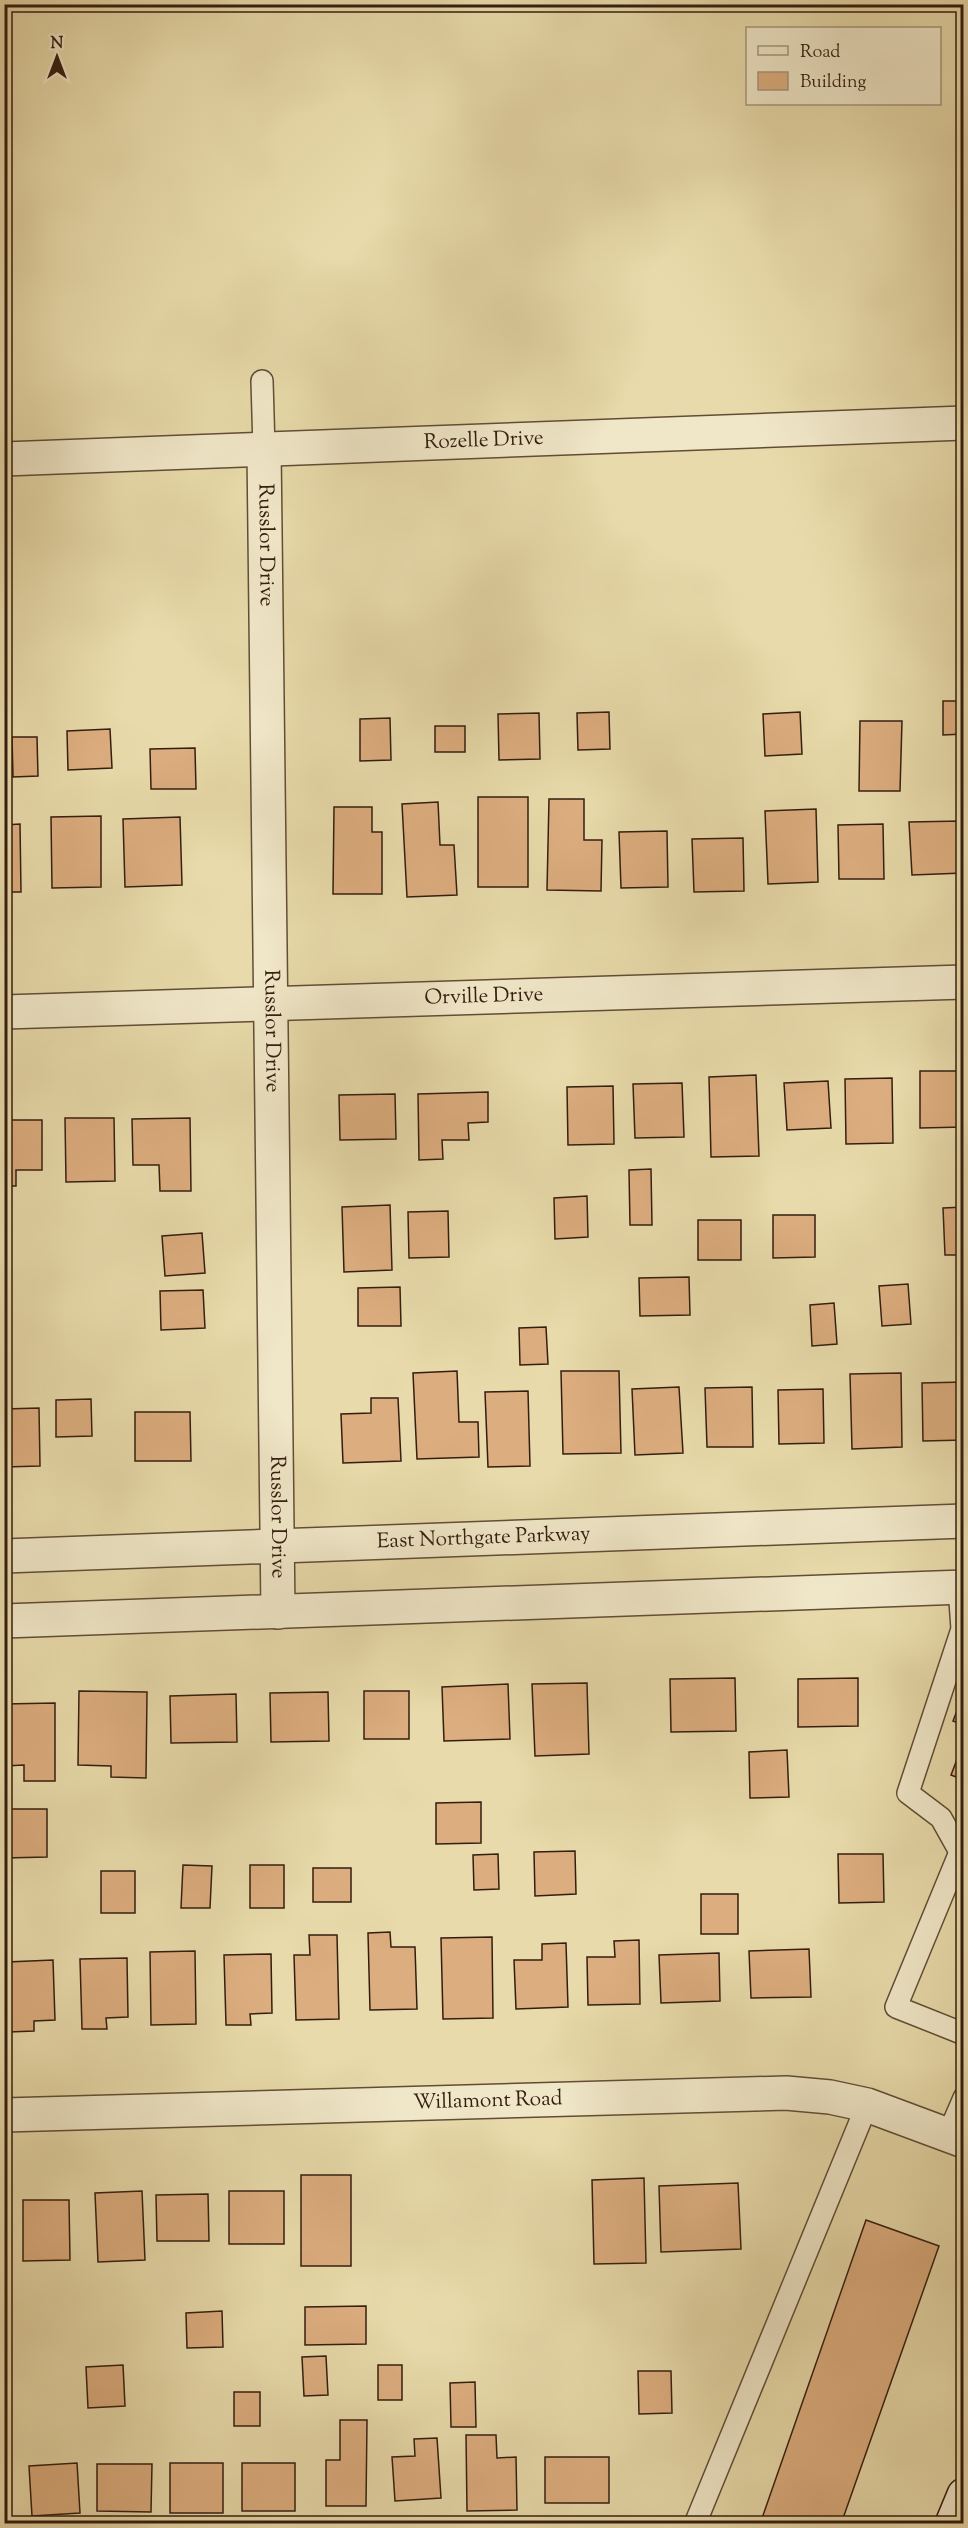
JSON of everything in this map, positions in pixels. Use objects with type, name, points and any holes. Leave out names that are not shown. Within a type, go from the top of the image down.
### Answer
[{"type":"street","name":"Rozelle Drive","points":[[4,459],[963,423]]},
{"type":"street","name":"Russlor Drive","points":[[264,449],[278,1612]]},
{"type":"street","name":"Orville Drive","points":[[4,1012],[963,982]]},
{"type":"street","name":"East Northgate Parkway","points":[[4,1556],[277,1548],[963,1521]]},
{"type":"street","points":[[4,1621],[961,1587]]},
{"type":"street","name":"Willamont Road","points":[[4,2115],[786,2093],[830,2097],[867,2105],[956,2138]]},
{"type":"street","points":[[952,2523],[963,2495]]},
{"type":"lane","points":[[262,381],[264,449]]},
{"type":"lane","points":[[961,1587],[963,1629],[908,1793],[941,1818],[962,1853],[896,2007],[963,2034]]},
{"type":"lane","points":[[956,2138],[963,2098]]},
{"type":"lane","points":[[695,2523],[867,2105]]},
{"type":"building","points":[[943,701],[964,701],[964,734],[943,735]]},
{"type":"building","points":[[609,712],[610,749],[578,750],[577,713]]},
{"type":"building","points":[[800,712],[802,754],[765,756],[763,714]]},
{"type":"building","points":[[539,713],[540,759],[499,760],[498,714]]},
{"type":"building","points":[[390,718],[391,760],[360,761],[360,719]]},
{"type":"building","points":[[860,721],[902,721],[900,791],[859,791]]},
{"type":"building","points":[[435,726],[465,726],[465,752],[435,752]]},
{"type":"building","points":[[110,729],[112,768],[68,770],[67,731]]},
{"type":"building","points":[[12,737],[37,737],[38,776],[13,777]]},
{"type":"building","points":[[195,748],[196,789],[151,789],[150,749]]},
{"type":"building","points":[[478,797],[528,797],[528,887],[478,887]]},
{"type":"building","points":[[549,799],[584,799],[584,840],[602,840],[601,891],[547,890]]},
{"type":"building","points":[[438,802],[440,845],[454,845],[457,895],[407,897],[402,804]]},
{"type":"building","points":[[334,807],[372,807],[372,832],[382,832],[382,894],[333,894]]},
{"type":"building","points":[[816,809],[818,882],[768,884],[765,811]]},
{"type":"building","points":[[101,816],[101,887],[52,888],[51,817]]},
{"type":"building","points":[[180,817],[182,885],[125,887],[123,819]]},
{"type":"building","points":[[961,821],[963,873],[912,875],[909,822]]},
{"type":"building","points":[[20,824],[21,892],[4,892],[4,825]]},
{"type":"building","points":[[883,824],[884,879],[839,879],[838,825]]},
{"type":"building","points":[[667,831],[668,887],[621,888],[619,832]]},
{"type":"building","points":[[743,838],[744,891],[694,892],[692,839]]},
{"type":"building","points":[[920,1071],[964,1071],[964,1127],[920,1128]]},
{"type":"building","points":[[756,1075],[759,1156],[711,1157],[709,1077]]},
{"type":"building","points":[[892,1078],[893,1143],[846,1144],[845,1079]]},
{"type":"building","points":[[828,1081],[831,1128],[787,1130],[784,1083]]},
{"type":"building","points":[[682,1083],[684,1137],[635,1138],[633,1084]]},
{"type":"building","points":[[613,1086],[614,1144],[568,1145],[567,1087]]},
{"type":"building","points":[[488,1092],[488,1122],[468,1123],[469,1140],[442,1140],[443,1159],[419,1160],[418,1094]]},
{"type":"building","points":[[395,1094],[396,1139],[340,1140],[339,1095]]},
{"type":"building","points":[[65,1118],[114,1118],[115,1181],[66,1182]]},
{"type":"building","points":[[190,1118],[191,1191],[160,1191],[159,1165],[133,1165],[132,1119]]},
{"type":"building","points":[[4,1120],[42,1120],[42,1170],[16,1170],[16,1186],[4,1186]]},
{"type":"building","points":[[651,1169],[652,1225],[630,1225],[629,1170]]},
{"type":"building","points":[[587,1196],[588,1237],[555,1239],[554,1198]]},
{"type":"building","points":[[390,1205],[392,1270],[344,1272],[342,1207]]},
{"type":"building","points":[[964,1207],[964,1255],[945,1255],[943,1208]]},
{"type":"building","points":[[448,1211],[449,1257],[409,1258],[408,1212]]},
{"type":"building","points":[[773,1215],[815,1215],[815,1257],[773,1258]]},
{"type":"building","points":[[698,1220],[741,1220],[741,1260],[698,1260]]},
{"type":"building","points":[[202,1233],[205,1273],[165,1276],[162,1236]]},
{"type":"building","points":[[689,1277],[690,1315],[640,1316],[639,1278]]},
{"type":"building","points":[[908,1284],[911,1324],[882,1326],[879,1286]]},
{"type":"building","points":[[400,1287],[401,1326],[358,1326],[358,1288]]},
{"type":"building","points":[[203,1290],[205,1328],[161,1330],[160,1291]]},
{"type":"building","points":[[834,1303],[837,1344],[812,1346],[810,1305]]},
{"type":"building","points":[[546,1327],[548,1364],[520,1365],[519,1328]]},
{"type":"building","points":[[457,1371],[459,1422],[478,1422],[479,1457],[417,1459],[413,1373]]},
{"type":"building","points":[[561,1371],[619,1371],[621,1453],[563,1454]]},
{"type":"building","points":[[901,1373],[902,1447],[852,1449],[850,1374]]},
{"type":"building","points":[[964,1382],[964,1440],[923,1441],[922,1383]]},
{"type":"building","points":[[679,1387],[683,1453],[635,1455],[632,1389]]},
{"type":"building","points":[[752,1387],[753,1447],[707,1447],[705,1388]]},
{"type":"building","points":[[823,1389],[824,1443],[779,1444],[778,1390]]},
{"type":"building","points":[[528,1391],[530,1466],[488,1467],[485,1392]]},
{"type":"building","points":[[371,1398],[398,1398],[401,1461],[343,1463],[341,1414],[371,1413]]},
{"type":"building","points":[[91,1399],[92,1436],[56,1437],[56,1400]]},
{"type":"building","points":[[39,1408],[40,1466],[4,1467],[4,1409]]},
{"type":"building","points":[[135,1412],[190,1412],[191,1461],[135,1461]]},
{"type":"building","points":[[735,1678],[736,1731],[671,1732],[670,1679]]},
{"type":"building","points":[[858,1678],[858,1726],[798,1727],[798,1679]]},
{"type":"building","points":[[587,1683],[589,1754],[535,1756],[532,1684]]},
{"type":"building","points":[[508,1684],[510,1739],[444,1741],[442,1687]]},
{"type":"building","points":[[79,1691],[147,1692],[146,1778],[111,1777],[111,1766],[78,1765]]},
{"type":"building","points":[[364,1691],[409,1691],[409,1739],[364,1739]]},
{"type":"building","points":[[328,1692],[329,1741],[271,1742],[270,1693]]},
{"type":"building","points":[[964,1692],[964,1725],[953,1721]]},
{"type":"building","points":[[236,1694],[237,1742],[171,1743],[170,1696]]},
{"type":"building","points":[[55,1703],[55,1781],[24,1781],[24,1765],[5,1766],[4,1704]]},
{"type":"building","points":[[964,1741],[964,1780],[951,1775]]},
{"type":"building","points":[[787,1750],[789,1797],[750,1798],[749,1752]]},
{"type":"building","points":[[481,1802],[481,1843],[436,1844],[436,1803]]},
{"type":"building","points":[[4,1809],[47,1809],[47,1857],[4,1858]]},
{"type":"building","points":[[575,1851],[576,1894],[535,1896],[534,1852]]},
{"type":"building","points":[[498,1854],[499,1889],[474,1890],[473,1855]]},
{"type":"building","points":[[838,1854],[883,1854],[884,1902],[839,1903]]},
{"type":"building","points":[[183,1865],[212,1866],[210,1908],[181,1908]]},
{"type":"building","points":[[250,1865],[284,1865],[284,1908],[250,1908]]},
{"type":"building","points":[[313,1868],[351,1868],[351,1902],[313,1902]]},
{"type":"building","points":[[101,1871],[135,1871],[135,1913],[101,1913]]},
{"type":"building","points":[[701,1894],[738,1894],[738,1934],[701,1934]]},
{"type":"building","points":[[390,1932],[391,1947],[415,1947],[417,2009],[370,2010],[368,1933]]},
{"type":"building","points":[[309,1935],[337,1935],[339,2019],[296,2020],[294,1955],[310,1955]]},
{"type":"building","points":[[492,1937],[493,2018],[443,2019],[441,1938]]},
{"type":"building","points":[[639,1940],[640,2004],[588,2005],[587,1957],[615,1957],[614,1941]]},
{"type":"building","points":[[566,1943],[568,2007],[516,2009],[514,1960],[542,1960],[542,1944]]},
{"type":"building","points":[[809,1949],[811,1997],[751,1998],[749,1951]]},
{"type":"building","points":[[195,1951],[196,2024],[151,2025],[150,1952]]},
{"type":"building","points":[[719,1953],[720,2001],[661,2003],[659,1955]]},
{"type":"building","points":[[271,1954],[272,2013],[250,2014],[251,2025],[226,2025],[224,1955]]},
{"type":"building","points":[[127,1958],[128,2017],[106,2018],[107,2029],[82,2029],[80,1959]]},
{"type":"building","points":[[53,1960],[55,2020],[34,2021],[34,2031],[9,2032],[7,1962]]},
{"type":"building","points":[[301,2175],[351,2175],[351,2266],[301,2266]]},
{"type":"building","points":[[644,2178],[646,2263],[594,2264],[592,2180]]},
{"type":"building","points":[[738,2183],[741,2249],[661,2252],[659,2186]]},
{"type":"building","points":[[142,2191],[145,2260],[98,2262],[95,2193]]},
{"type":"building","points":[[229,2191],[284,2191],[284,2244],[229,2244]]},
{"type":"building","points":[[208,2194],[209,2241],[157,2241],[156,2195]]},
{"type":"building","points":[[23,2200],[69,2200],[70,2260],[23,2261]]},
{"type":"building","points":[[866,2220],[939,2246],[841,2524],[760,2524]]},
{"type":"building","points":[[366,2306],[366,2344],[305,2345],[305,2307]]},
{"type":"building","points":[[222,2311],[223,2347],[187,2348],[186,2313]]},
{"type":"building","points":[[326,2356],[328,2395],[304,2396],[302,2357]]},
{"type":"building","points":[[123,2365],[125,2406],[88,2408],[86,2367]]},
{"type":"building","points":[[378,2365],[402,2365],[402,2400],[378,2400]]},
{"type":"building","points":[[638,2371],[671,2371],[672,2413],[639,2414]]},
{"type":"building","points":[[475,2382],[476,2427],[451,2427],[450,2383]]},
{"type":"building","points":[[234,2392],[260,2392],[260,2426],[234,2426]]},
{"type":"building","points":[[340,2420],[367,2420],[366,2506],[326,2506],[326,2460],[340,2460]]},
{"type":"building","points":[[466,2435],[496,2435],[497,2458],[516,2457],[517,2510],[467,2511]]},
{"type":"building","points":[[437,2438],[441,2498],[395,2501],[392,2457],[415,2456],[414,2439]]},
{"type":"building","points":[[545,2457],[609,2457],[609,2503],[545,2503]]},
{"type":"building","points":[[77,2463],[80,2513],[32,2516],[29,2466]]},
{"type":"building","points":[[170,2463],[223,2463],[223,2513],[170,2513]]},
{"type":"building","points":[[242,2463],[295,2463],[295,2511],[242,2511]]},
{"type":"building","points":[[97,2464],[152,2464],[151,2512],[97,2511]]}]
